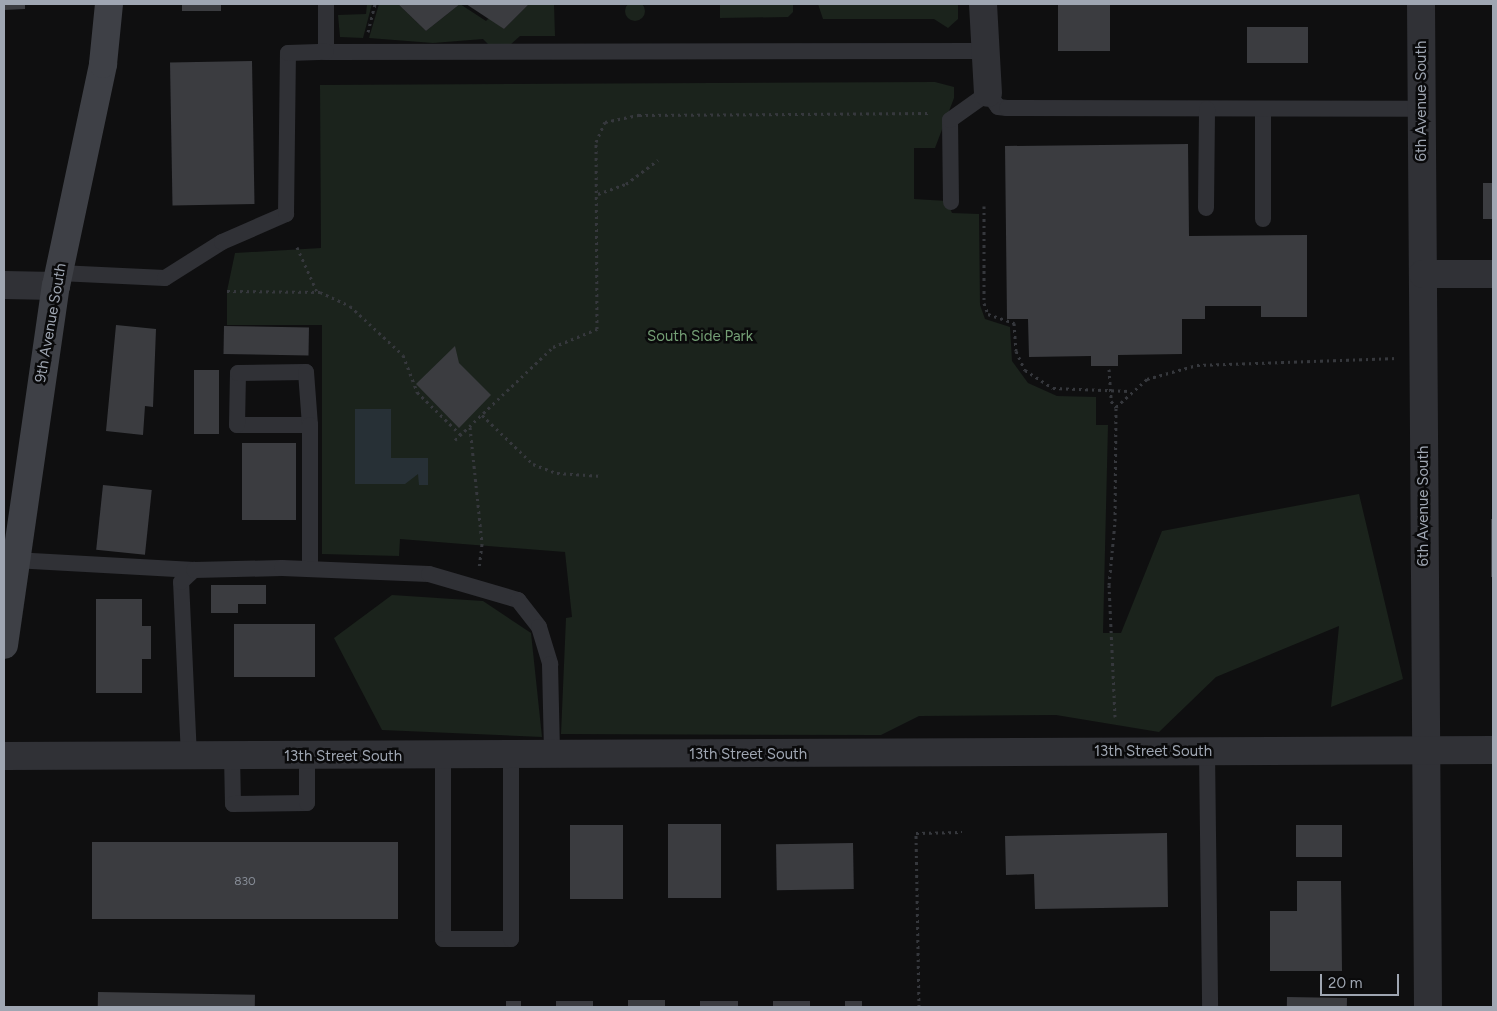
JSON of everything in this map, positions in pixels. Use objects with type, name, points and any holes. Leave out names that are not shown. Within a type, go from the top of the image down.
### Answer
[{"type":"street","name":"9th Avenue South","points":[[4,645],[14,560],[58,280],[102,64],[109,4]]},
{"type":"street","points":[[983,4],[984,51],[988,93]]},
{"type":"street","name":"6th Avenue South","points":[[1421,4],[1428,1007]]},
{"type":"street","points":[[1423,274],[1493,274]]},
{"type":"street","points":[[4,285],[58,280]]},
{"type":"street","name":"13th Street South","points":[[4,756],[232,756],[307,758],[1493,750]]},
{"type":"lane","points":[[326,4],[326,52]]},
{"type":"lane","points":[[58,280],[165,278],[222,242],[286,214],[288,53],[984,51]]},
{"type":"lane","points":[[951,202],[950,120],[988,93],[998,107],[1007,108],[1422,109]]},
{"type":"lane","points":[[1206,208],[1208,109]]},
{"type":"lane","points":[[1263,109],[1263,219]]},
{"type":"lane","points":[[310,425],[237,425],[238,373],[306,372],[310,425],[310,569]]},
{"type":"lane","points":[[14,560],[194,570],[310,569],[429,574],[477,586],[518,600],[539,627],[550,664],[552,756]]},
{"type":"lane","points":[[189,757],[181,582],[194,570]]},
{"type":"lane","points":[[1207,752],[1210,1007]]},
{"type":"lane","points":[[232,756],[233,804],[307,803],[307,758]]},
{"type":"lane","points":[[443,756],[443,939],[511,939],[511,756]]},
{"type":"path","points":[[365,41],[375,4]]},
{"type":"path","points":[[455,440],[553,347],[597,329],[597,135],[605,122],[616,117],[938,115]]},
{"type":"path","points":[[598,194],[626,184],[658,160]]},
{"type":"path","points":[[984,206],[984,303],[988,314],[1014,323],[1016,351],[1025,370],[1053,388],[1129,391]]},
{"type":"path","points":[[297,247],[317,292]]},
{"type":"path","points":[[227,291],[317,292],[350,306],[388,338],[406,360],[418,392],[460,435]]},
{"type":"path","points":[[1116,407],[1129,391],[1147,379],[1197,364],[1254,364],[1268,359],[1424,358]]},
{"type":"path","points":[[1109,369],[1110,390],[1116,407],[1116,521],[1109,585],[1116,717]]},
{"type":"path","points":[[482,415],[533,464],[557,472],[602,476]]},
{"type":"path","points":[[470,427],[482,544],[477,586]]},
{"type":"path","points":[[919,1007],[916,834],[962,832]]},
{"type":"green space","points":[[635,1],[642,4],[645,11],[642,18],[635,21],[628,18],[625,11],[628,4]]},
{"type":"green space","points":[[367,4],[372,4],[363,38],[340,37],[338,15],[366,14]]},
{"type":"green space","points":[[379,4],[398,4],[426,31],[460,4],[486,21],[490,17],[504,29],[529,4],[554,4],[555,36],[520,36],[510,45],[489,45],[483,39],[433,43],[369,38]]},
{"type":"green space","points":[[720,4],[793,4],[793,12],[788,17],[720,18]]},
{"type":"green space","points":[[818,4],[958,4],[958,19],[948,28],[934,19],[823,19]]},
{"type":"green space","name":"South Side Park","points":[[935,82],[954,87],[954,98],[935,148],[914,148],[914,199],[947,201],[952,213],[979,214],[980,305],[985,319],[1010,327],[1012,361],[1028,383],[1057,396],[1096,397],[1096,425],[1108,425],[1103,633],[1121,633],[1162,531],[1359,494],[1403,679],[1331,707],[1339,626],[1216,677],[1159,732],[1056,715],[919,716],[881,735],[561,734],[566,618],[572,617],[565,552],[400,539],[399,556],[322,554],[322,325],[227,325],[227,291],[235,253],[321,248],[320,85]]},
{"type":"green space","points":[[392,595],[483,601],[531,633],[542,737],[382,730],[334,638]]},
{"type":"shaded area","points":[[355,409],[391,409],[391,458],[428,458],[428,485],[419,485],[418,474],[405,484],[355,484]]},
{"type":"building","points":[[4,4],[25,4],[25,9],[4,10]]},
{"type":"building","points":[[182,4],[221,4],[221,11],[182,11]]},
{"type":"building","points":[[398,4],[460,4],[426,31]]},
{"type":"building","points":[[466,4],[529,4],[504,29]]},
{"type":"building","points":[[1058,4],[1110,4],[1110,51],[1058,51]]},
{"type":"building","points":[[1247,27],[1308,27],[1308,63],[1247,63]]},
{"type":"building","points":[[252,61],[254,204],[173,205],[170,62]]},
{"type":"building","points":[[1188,144],[1189,236],[1307,235],[1307,317],[1261,317],[1261,306],[1205,306],[1205,319],[1182,319],[1182,354],[1118,355],[1118,366],[1091,366],[1091,356],[1029,357],[1028,319],[1007,319],[1005,146]]},
{"type":"building","points":[[1483,183],[1493,183],[1493,219],[1483,219]]},
{"type":"building","points":[[116,325],[156,329],[153,407],[145,406],[143,435],[106,431]]},
{"type":"building","points":[[224,326],[309,327],[308,355],[224,354]]},
{"type":"building","points":[[455,346],[459,363],[491,395],[459,428],[416,384]]},
{"type":"building","points":[[194,370],[219,370],[219,434],[194,434]]},
{"type":"building","points":[[242,443],[296,443],[296,520],[242,520]]},
{"type":"building","points":[[103,485],[152,490],[145,555],[96,550]]},
{"type":"building","points":[[1491,519],[1493,519],[1493,577],[1491,577]]},
{"type":"building","points":[[211,585],[266,585],[266,604],[238,604],[238,613],[211,613]]},
{"type":"building","points":[[96,599],[142,599],[142,626],[151,626],[151,659],[142,659],[142,693],[96,693]]},
{"type":"building","points":[[234,624],[315,624],[315,677],[234,677]]},
{"type":"building","points":[[668,824],[721,824],[721,898],[668,898]]},
{"type":"building","points":[[570,825],[623,825],[623,899],[570,899]]},
{"type":"building","points":[[1296,825],[1342,825],[1342,857],[1296,857]]},
{"type":"building","points":[[1167,833],[1168,907],[1035,909],[1034,874],[1006,875],[1005,836]]},
{"type":"building","points":[[92,842],[398,842],[398,919],[92,919]]},
{"type":"building","points":[[853,843],[854,889],[777,890],[776,844]]},
{"type":"building","points":[[1297,881],[1341,881],[1342,971],[1270,971],[1270,911],[1297,911]]},
{"type":"building","points":[[98,992],[255,995],[255,1007],[98,1007]]},
{"type":"building","points":[[1287,997],[1347,998],[1347,1007],[1287,1007]]},
{"type":"building","points":[[628,1000],[665,1000],[665,1007],[628,1007]]},
{"type":"building","points":[[506,1001],[521,1001],[521,1007],[506,1007]]},
{"type":"building","points":[[556,1001],[593,1001],[593,1007],[556,1007]]},
{"type":"building","points":[[700,1001],[738,1001],[738,1007],[700,1007]]},
{"type":"building","points":[[773,1001],[810,1001],[810,1007],[773,1007]]},
{"type":"building","points":[[845,1001],[862,1001],[862,1007],[845,1007]]}]
